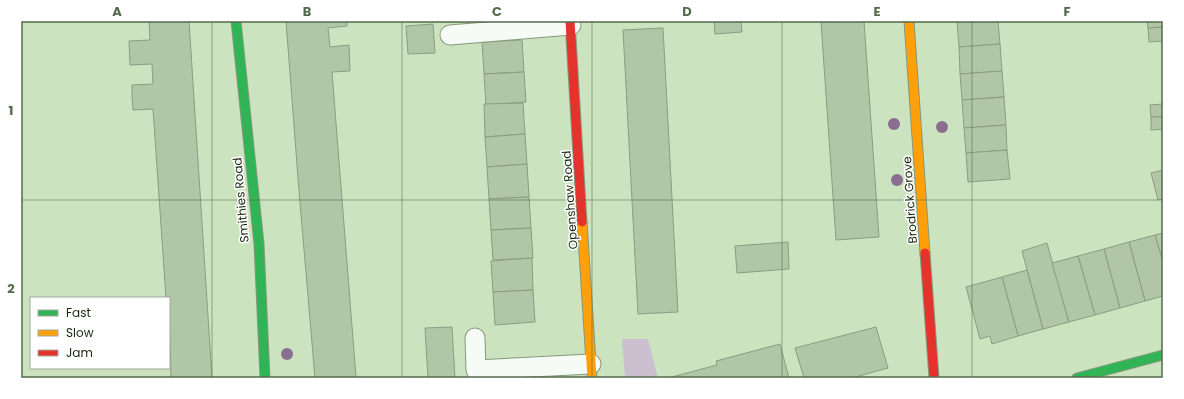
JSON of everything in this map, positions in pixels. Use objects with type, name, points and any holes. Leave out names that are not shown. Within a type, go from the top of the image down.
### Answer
[{"type":"street","name":"Smithies Road","points":[[236,21],[256,226],[265,344],[265,378]]},
{"type":"street","name":"Brodrick Grove","points":[[909,21],[934,378]]},
{"type":"street","name":"Openshaw Road","points":[[571,23],[592,371]]},
{"type":"street","points":[[1077,378],[1163,355]]},
{"type":"lane","points":[[450,35],[571,23]]},
{"type":"lane","points":[[475,338],[476,370],[592,371]]},
{"type":"shaded area","points":[[622,339],[648,339],[658,378],[625,378]]},
{"type":"building","points":[[149,21],[189,21],[212,378],[171,378],[170,297],[166,297],[153,109],[133,110],[132,97],[132,85],[153,84],[152,64],[130,65],[129,41],[150,40]]},
{"type":"building","points":[[286,21],[347,21],[347,26],[328,28],[330,47],[349,45],[350,71],[332,72],[356,377],[315,378]]},
{"type":"building","points":[[714,21],[741,21],[742,32],[715,34]]},
{"type":"building","points":[[864,21],[879,237],[836,240],[821,22]]},
{"type":"building","points":[[957,21],[998,21],[1000,44],[959,47]]},
{"type":"building","points":[[1147,21],[1163,21],[1163,27],[1148,28]]},
{"type":"building","points":[[433,24],[435,53],[408,54],[406,26]]},
{"type":"building","points":[[1163,27],[1163,41],[1149,42],[1148,28]]},
{"type":"building","points":[[663,28],[678,312],[638,314],[623,30]]},
{"type":"building","points":[[522,40],[524,72],[484,74],[482,42]]},
{"type":"building","points":[[1000,44],[1002,71],[960,74],[959,47]]},
{"type":"building","points":[[1002,71],[1004,97],[962,100],[960,74]]},
{"type":"building","points":[[524,72],[526,102],[486,105],[484,74]]},
{"type":"building","points":[[1004,97],[1006,125],[964,128],[962,100]]},
{"type":"building","points":[[523,103],[525,134],[485,137],[484,104]]},
{"type":"building","points":[[1163,104],[1163,117],[1151,117],[1150,105]]},
{"type":"building","points":[[1151,117],[1163,117],[1163,129],[1151,130]]},
{"type":"building","points":[[1006,125],[1007,150],[966,153],[964,128]]},
{"type":"building","points":[[525,134],[527,164],[487,167],[485,137]]},
{"type":"building","points":[[1007,150],[1010,179],[968,182],[966,153]]},
{"type":"building","points":[[527,164],[529,197],[489,199],[487,167]]},
{"type":"building","points":[[1163,170],[1163,199],[1158,200],[1151,173]]},
{"type":"building","points":[[529,197],[531,228],[491,230],[489,199]]},
{"type":"building","points":[[531,228],[533,258],[493,260],[491,230]]},
{"type":"building","points":[[1163,233],[1163,262],[1155,235]]},
{"type":"building","points":[[1155,235],[1163,262],[1163,296],[1145,301],[1129,242]]},
{"type":"building","points":[[788,242],[789,269],[737,273],[735,246]]},
{"type":"building","points":[[1129,242],[1145,301],[1120,308],[1104,249]]},
{"type":"building","points":[[1047,243],[1069,322],[1043,329],[1022,251]]},
{"type":"building","points":[[1104,249],[1120,308],[1095,315],[1078,256]]},
{"type":"building","points":[[1078,256],[1095,315],[1069,322],[1052,263]]},
{"type":"building","points":[[532,258],[533,290],[493,292],[491,261]]},
{"type":"building","points":[[1027,270],[1043,329],[1018,336],[1002,277]]},
{"type":"building","points":[[1002,277],[1018,336],[992,344],[990,336],[980,339],[966,287]]},
{"type":"building","points":[[533,290],[535,322],[495,325],[493,292]]},
{"type":"building","points":[[452,327],[455,378],[428,378],[425,328]]},
{"type":"building","points":[[876,327],[888,368],[852,378],[804,378],[795,348]]},
{"type":"building","points":[[780,344],[789,378],[668,378],[717,365],[716,361]]},
{"type":"traffic: fast","points":[[236,21],[259,244],[265,378]]},
{"type":"traffic: fast","points":[[1077,378],[1163,355]]},
{"type":"traffic: slow","points":[[909,21],[925,253]]},
{"type":"traffic: slow","points":[[582,222],[592,378]]},
{"type":"traffic: jam","points":[[570,21],[582,222]]},
{"type":"traffic: jam","points":[[925,253],[934,378]]}]
